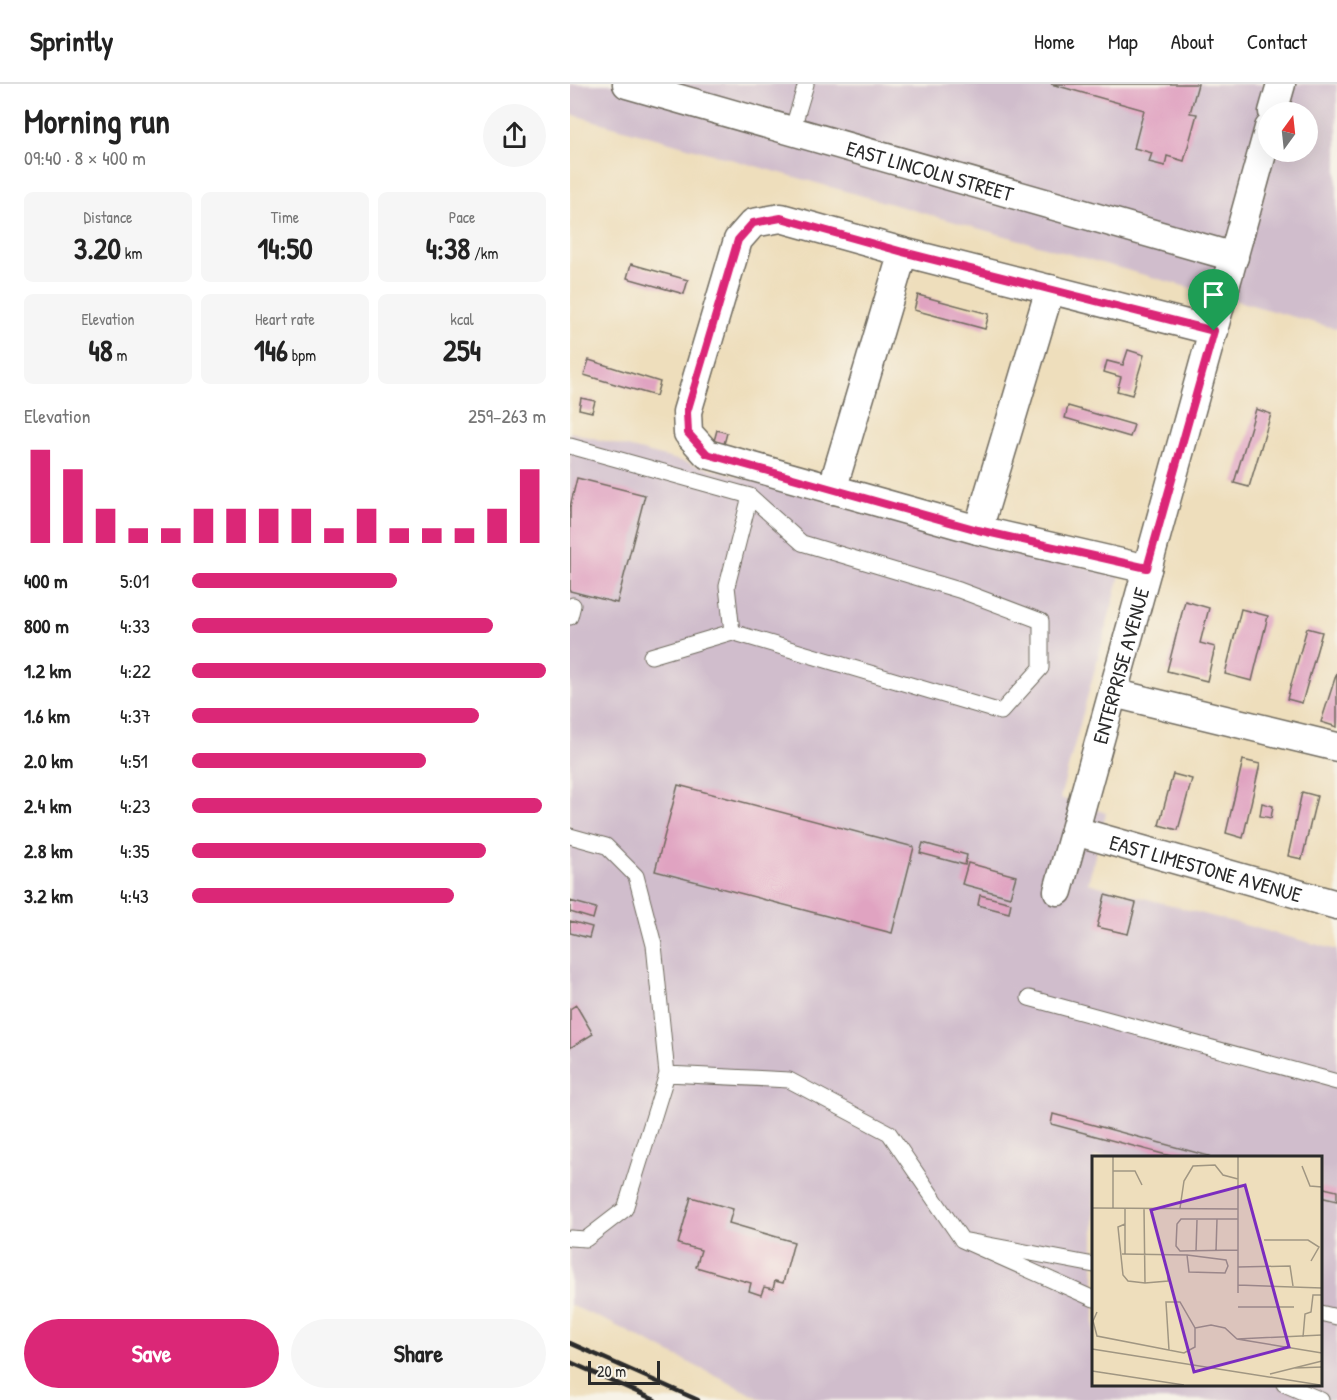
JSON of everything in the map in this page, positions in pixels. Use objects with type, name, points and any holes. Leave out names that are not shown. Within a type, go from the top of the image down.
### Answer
[{"type":"street","name":"EAST LINCOLN STREET","points":[[627,84],[1234,257]]},
{"type":"street","points":[[1276,102],[1281,84]]},
{"type":"street","name":"ENTERPRISE AVENUE","points":[[1058,891],[1260,162]]},
{"type":"street","points":[[1147,568],[978,530],[707,454],[688,433],[687,412],[738,240],[753,223],[781,218],[903,252],[1214,331]]},
{"type":"street","points":[[832,490],[903,252]]},
{"type":"street","points":[[978,530],[1050,289]]},
{"type":"street","points":[[1113,693],[1337,747]]},
{"type":"street","name":"EAST LIMESTONE AVENUE","points":[[1075,831],[1337,905]]},
{"type":"lane","points":[[792,131],[806,84]]},
{"type":"lane","points":[[570,446],[750,496],[802,543],[959,590],[1041,621],[1041,668],[1000,712],[732,632],[651,656]]},
{"type":"lane","points":[[732,632],[727,586],[750,496]]},
{"type":"lane","points":[[570,836],[606,846],[636,876],[654,945],[667,1074],[625,1209],[586,1239],[570,1238]]},
{"type":"lane","points":[[1029,998],[1337,1082]]},
{"type":"lane","points":[[667,1074],[789,1080],[889,1133],[962,1240],[1092,1298]]},
{"type":"lane","points":[[962,1240],[1092,1265]]},
{"type":"lane","points":[[1322,1313],[1337,1317]]},
{"type":"lane","points":[[1288,1385],[1321,1400]]},
{"type":"shaded area","points":[[570,84],[1337,84],[1337,329],[570,114]]},
{"type":"shaded area","points":[[570,432],[1120,576],[1060,798],[1106,813],[1088,883],[1337,950],[1337,1400],[763,1400],[609,1322],[570,1305]]},
{"type":"building","points":[[1051,84],[1198,84],[1190,113],[1197,114],[1184,161],[1167,156],[1165,166],[1149,162],[1152,153],[1134,148],[1144,110]]},
{"type":"building","points":[[631,264],[688,280],[684,294],[627,278]]},
{"type":"building","points":[[918,295],[989,314],[985,329],[914,310]]},
{"type":"building","points":[[1128,350],[1144,355],[1132,395],[1117,391],[1121,377],[1104,372],[1107,361],[1123,365]]},
{"type":"building","points":[[589,360],[660,382],[656,396],[584,375]]},
{"type":"building","points":[[581,398],[595,401],[592,412],[579,409]]},
{"type":"building","points":[[1068,406],[1134,425],[1130,437],[1065,418]]},
{"type":"building","points":[[1256,409],[1271,414],[1249,487],[1234,483]]},
{"type":"building","points":[[717,430],[727,433],[724,444],[714,441]]},
{"type":"building","points":[[577,478],[645,495],[617,603],[570,591],[570,507]]},
{"type":"building","points":[[1185,601],[1209,608],[1200,643],[1215,647],[1207,681],[1167,671]]},
{"type":"building","points":[[1241,609],[1268,616],[1252,681],[1225,674]]},
{"type":"building","points":[[1307,628],[1322,632],[1302,703],[1287,699]]},
{"type":"building","points":[[1337,672],[1337,727],[1321,722]]},
{"type":"building","points":[[1243,760],[1260,764],[1243,838],[1226,833]]},
{"type":"building","points":[[1173,774],[1192,779],[1178,830],[1159,825]]},
{"type":"building","points":[[678,785],[914,847],[892,933],[655,871]]},
{"type":"building","points":[[1302,792],[1317,796],[1302,859],[1288,856]]},
{"type":"building","points":[[1262,803],[1273,806],[1271,818],[1260,816]]},
{"type":"building","points":[[923,843],[967,855],[965,865],[920,853]]},
{"type":"building","points":[[968,863],[1016,876],[1010,897],[962,884]]},
{"type":"building","points":[[980,895],[1011,903],[1009,913],[978,905]]},
{"type":"building","points":[[1105,895],[1136,903],[1128,934],[1097,927]]},
{"type":"building","points":[[570,901],[596,908],[593,919],[570,912]]},
{"type":"building","points":[[570,921],[592,927],[589,938],[570,933]]},
{"type":"building","points":[[576,1005],[593,1034],[570,1048],[570,1009]]},
{"type":"building","points":[[1053,1114],[1209,1156],[1170,1156],[1051,1124]]},
{"type":"building","points":[[1322,1187],[1337,1191],[1337,1201],[1322,1197]]},
{"type":"building","points":[[691,1197],[733,1209],[729,1223],[794,1242],[783,1283],[775,1281],[773,1289],[764,1287],[761,1295],[749,1291],[751,1283],[696,1267],[701,1250],[678,1244]]},
{"type":"railway","points":[[570,1343],[698,1400]]},
{"type":"railway","points":[[570,1362],[655,1400]]},
{"type":"route","points":[[781,218],[903,252],[1214,331],[1147,568],[978,530],[707,454],[688,433],[687,412],[738,240],[753,223],[781,218]]}]
